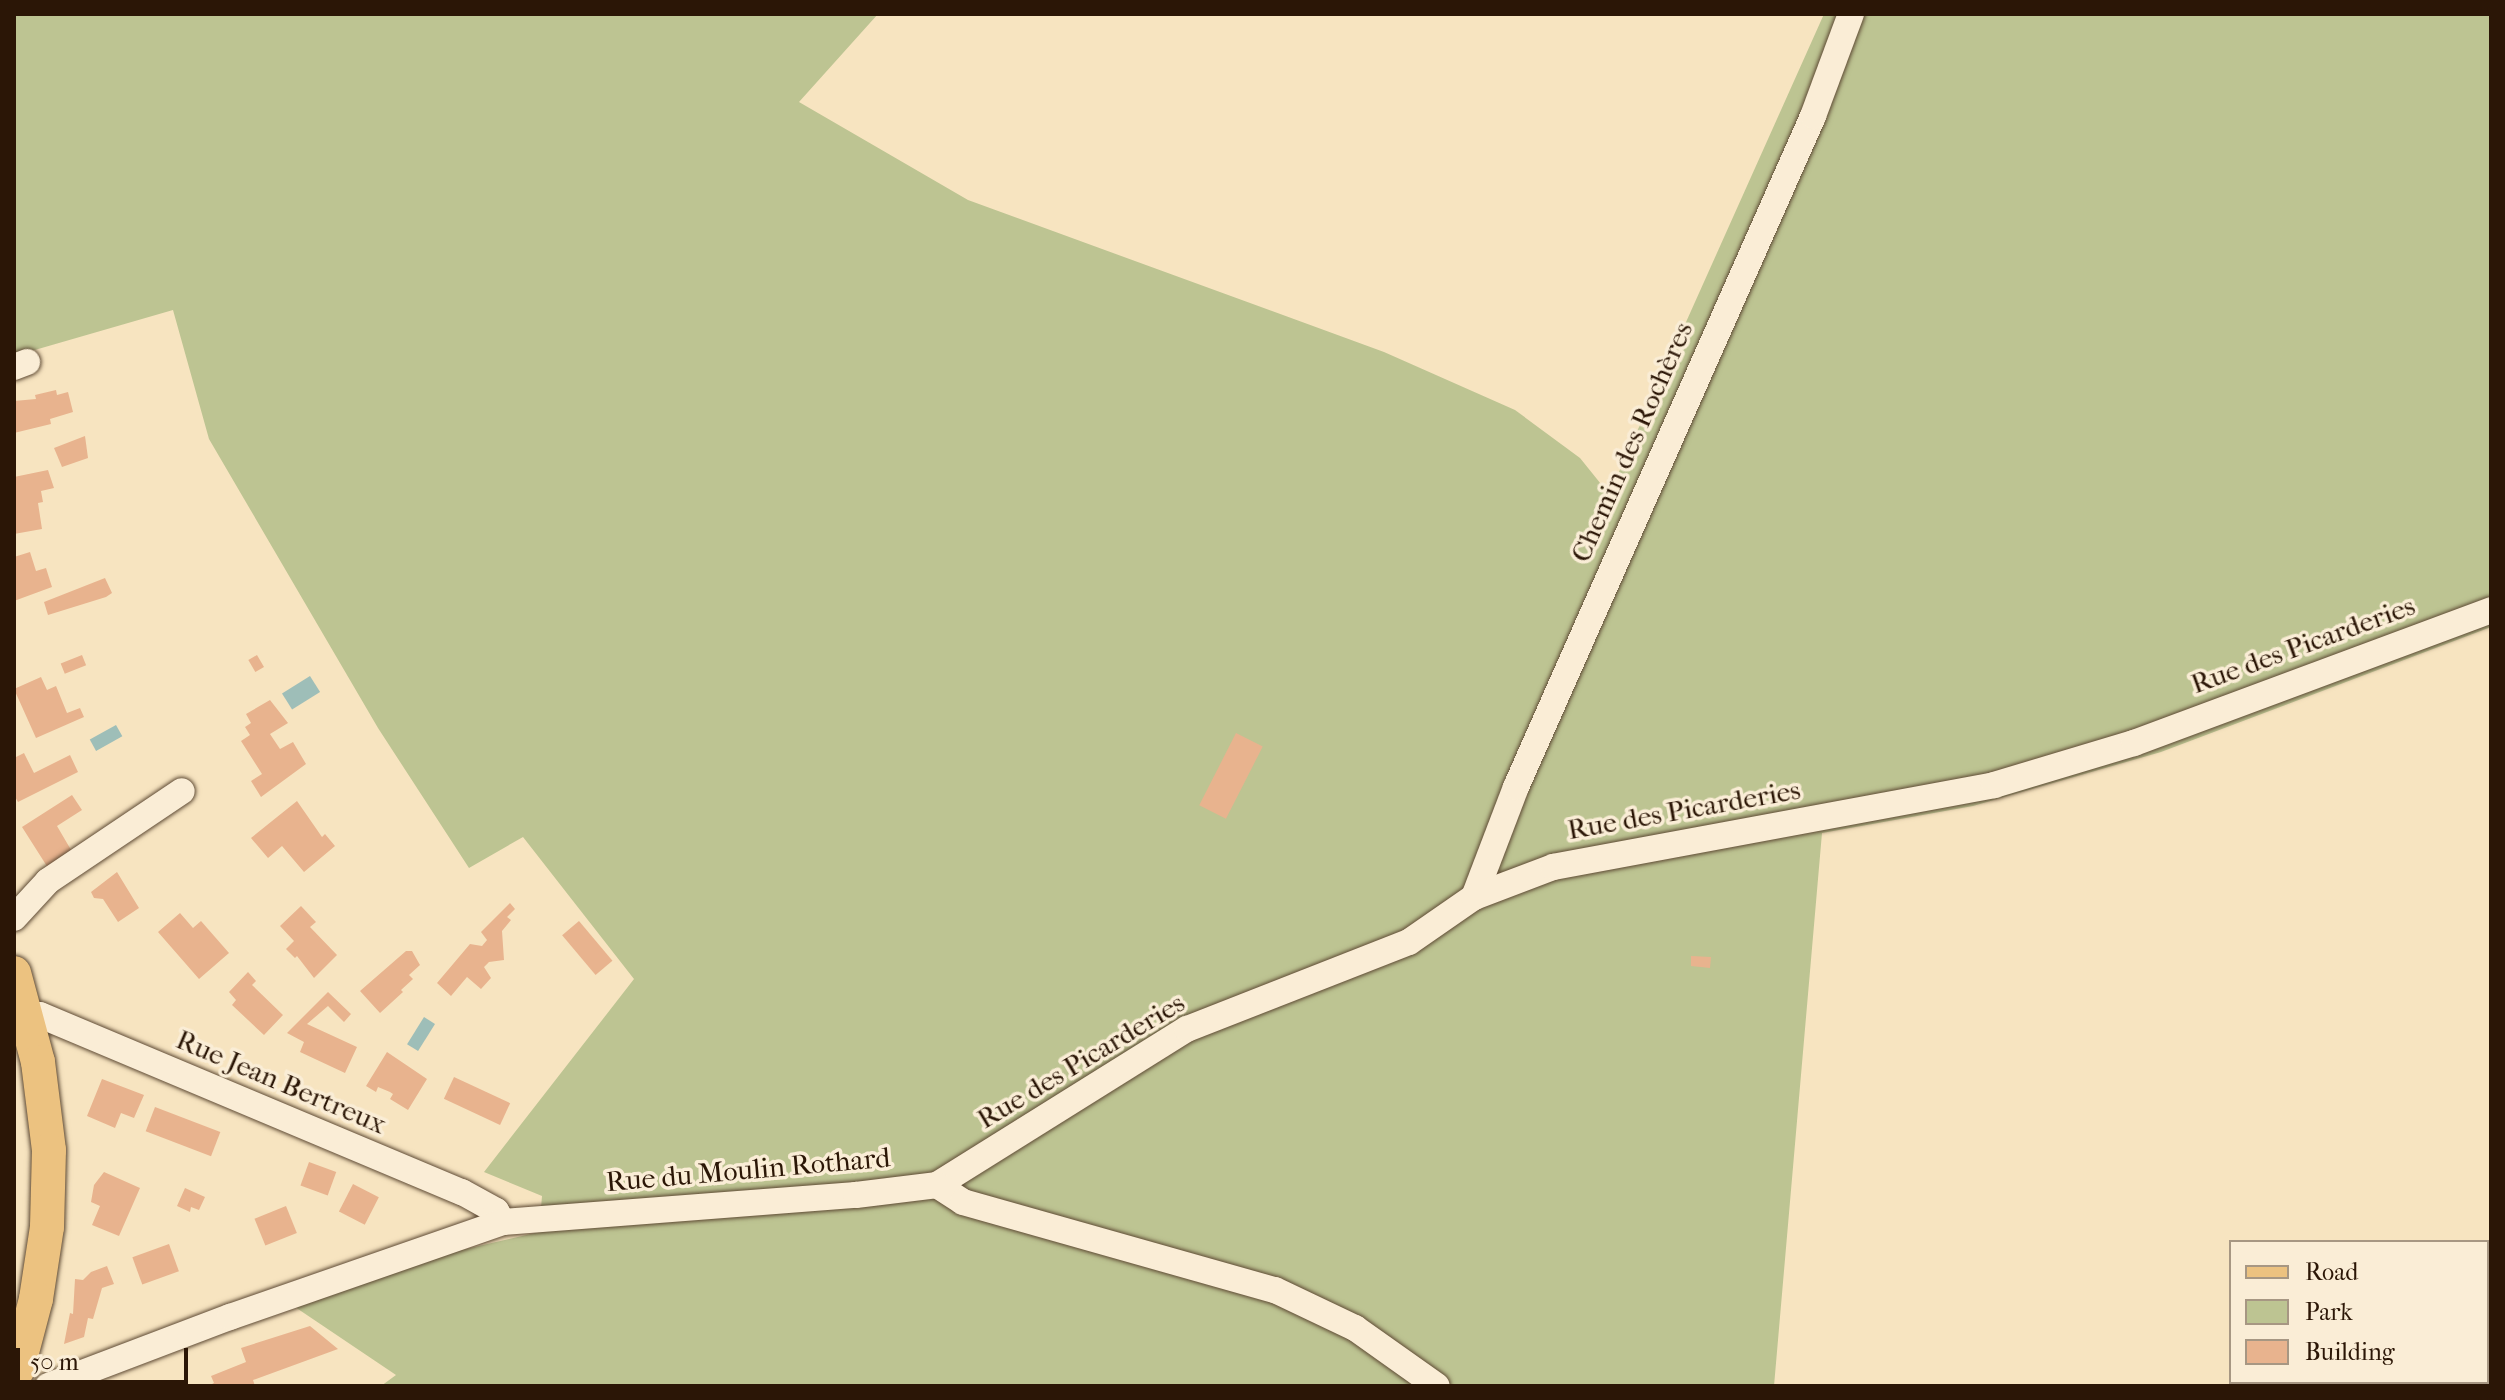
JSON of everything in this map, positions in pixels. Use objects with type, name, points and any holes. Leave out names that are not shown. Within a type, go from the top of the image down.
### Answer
[{"type":"main road","points":[[14,973],[38,1062],[49,1150],[47,1227],[22,1376]]},
{"type":"street","name":"Chemin des Rochères","points":[[1474,897],[1516,787],[1813,116],[1851,14]]},
{"type":"street","name":"Rue des Picarderies","points":[[937,1185],[1187,1029],[1409,942],[1474,897],[1553,867],[1994,785],[2134,743],[2491,610]]},
{"type":"street","points":[[14,918],[48,881],[182,791]]},
{"type":"street","name":"Rue Jean Bertreux","points":[[28,1017],[40,1015],[462,1192],[496,1211],[503,1222]]},
{"type":"street","points":[[937,1185],[963,1202],[1275,1290],[1355,1328],[1437,1386]]},
{"type":"street","name":"Rue du Moulin Rothard","points":[[48,1386],[335,1279],[503,1222],[856,1195],[937,1185]]},
{"type":"green space","points":[[14,14],[878,14],[799,102],[968,200],[1384,352],[1515,410],[1580,458],[1609,494],[1824,14],[2491,14],[2491,627],[2161,752],[1973,806],[1822,833],[1774,1386],[381,1386],[396,1375],[295,1307],[427,1258],[539,1232],[542,1196],[484,1172],[634,979],[523,837],[469,868],[378,728],[209,439],[173,310],[14,356]]},
{"type":"water","points":[[310,676],[320,692],[292,710],[282,693]]},
{"type":"water","points":[[116,725],[122,736],[96,751],[90,740]]},
{"type":"water","points":[[424,1017],[435,1024],[418,1051],[407,1044]]},
{"type":"building","points":[[56,390],[57,395],[68,392],[73,412],[50,419],[51,424],[14,433],[14,401],[36,399],[35,395]]},
{"type":"building","points":[[85,436],[88,458],[62,467],[54,448]]},
{"type":"building","points":[[48,470],[54,488],[41,491],[43,502],[38,503],[42,529],[14,534],[14,477]]},
{"type":"building","points":[[30,552],[36,571],[46,568],[52,587],[14,601],[14,557]]},
{"type":"building","points":[[105,578],[112,593],[106,597],[48,615],[44,602]]},
{"type":"building","points":[[82,655],[86,665],[65,674],[61,664]]},
{"type":"building","points":[[257,655],[264,667],[255,672],[248,660]]},
{"type":"building","points":[[41,677],[47,690],[56,686],[67,713],[80,708],[84,717],[36,738],[14,689]]},
{"type":"building","points":[[270,700],[288,723],[270,734],[280,749],[293,742],[306,764],[261,797],[251,781],[262,774],[241,741],[250,735],[245,727],[251,723],[246,714]]},
{"type":"building","points":[[1236,733],[1263,747],[1226,819],[1199,805]]},
{"type":"building","points":[[24,753],[34,773],[70,755],[78,772],[18,802],[14,795],[14,758]]},
{"type":"building","points":[[72,795],[82,810],[57,826],[74,855],[50,871],[22,827]]},
{"type":"building","points":[[297,801],[322,837],[325,834],[335,846],[304,872],[282,846],[268,858],[251,838]]},
{"type":"building","points":[[117,872],[139,908],[118,922],[103,899],[94,898],[91,892]]},
{"type":"building","points":[[510,903],[515,909],[507,917],[511,920],[502,931],[504,960],[489,962],[484,967],[491,978],[481,989],[467,977],[451,996],[437,983],[470,944],[482,946],[487,940],[481,932]]},
{"type":"building","points":[[301,906],[316,922],[310,927],[337,955],[314,978],[297,956],[295,958],[286,949],[294,941],[280,926]]},
{"type":"building","points":[[180,913],[193,928],[201,921],[229,953],[199,979],[158,932]]},
{"type":"building","points":[[579,921],[612,961],[596,975],[562,935]]},
{"type":"building","points":[[406,951],[412,951],[420,965],[409,975],[413,979],[401,990],[403,992],[380,1013],[360,991]]},
{"type":"building","points":[[1691,956],[1711,957],[1710,968],[1691,966]]},
{"type":"building","points":[[248,972],[256,981],[252,985],[283,1015],[264,1035],[232,1005],[236,1000],[229,992]]},
{"type":"building","points":[[328,992],[351,1014],[344,1022],[328,1006],[307,1024],[357,1047],[345,1073],[300,1052],[304,1042],[287,1033]]},
{"type":"building","points":[[387,1052],[427,1079],[408,1110],[390,1099],[393,1094],[390,1092],[378,1087],[376,1092],[366,1086]]},
{"type":"building","points":[[454,1077],[510,1103],[500,1125],[444,1099]]},
{"type":"building","points":[[102,1079],[144,1095],[134,1118],[121,1113],[115,1128],[87,1116]]},
{"type":"building","points":[[155,1107],[220,1132],[211,1156],[146,1131]]},
{"type":"building","points":[[309,1162],[336,1172],[328,1195],[300,1185]]},
{"type":"building","points":[[104,1172],[140,1188],[119,1236],[92,1225],[100,1206],[91,1202],[94,1185]]},
{"type":"building","points":[[353,1184],[379,1197],[365,1225],[339,1212]]},
{"type":"building","points":[[185,1188],[205,1197],[199,1210],[191,1207],[190,1212],[177,1206]]},
{"type":"building","points":[[286,1206],[297,1233],[265,1246],[254,1219]]},
{"type":"building","points":[[169,1244],[179,1271],[142,1285],[132,1257]]},
{"type":"building","points":[[107,1266],[114,1284],[102,1288],[93,1319],[88,1318],[84,1337],[64,1344],[70,1313],[73,1314],[75,1279],[83,1280],[91,1272]]},
{"type":"building","points":[[310,1326],[338,1349],[253,1380],[255,1386],[208,1386],[214,1383],[211,1376],[246,1362],[241,1348]]}]
